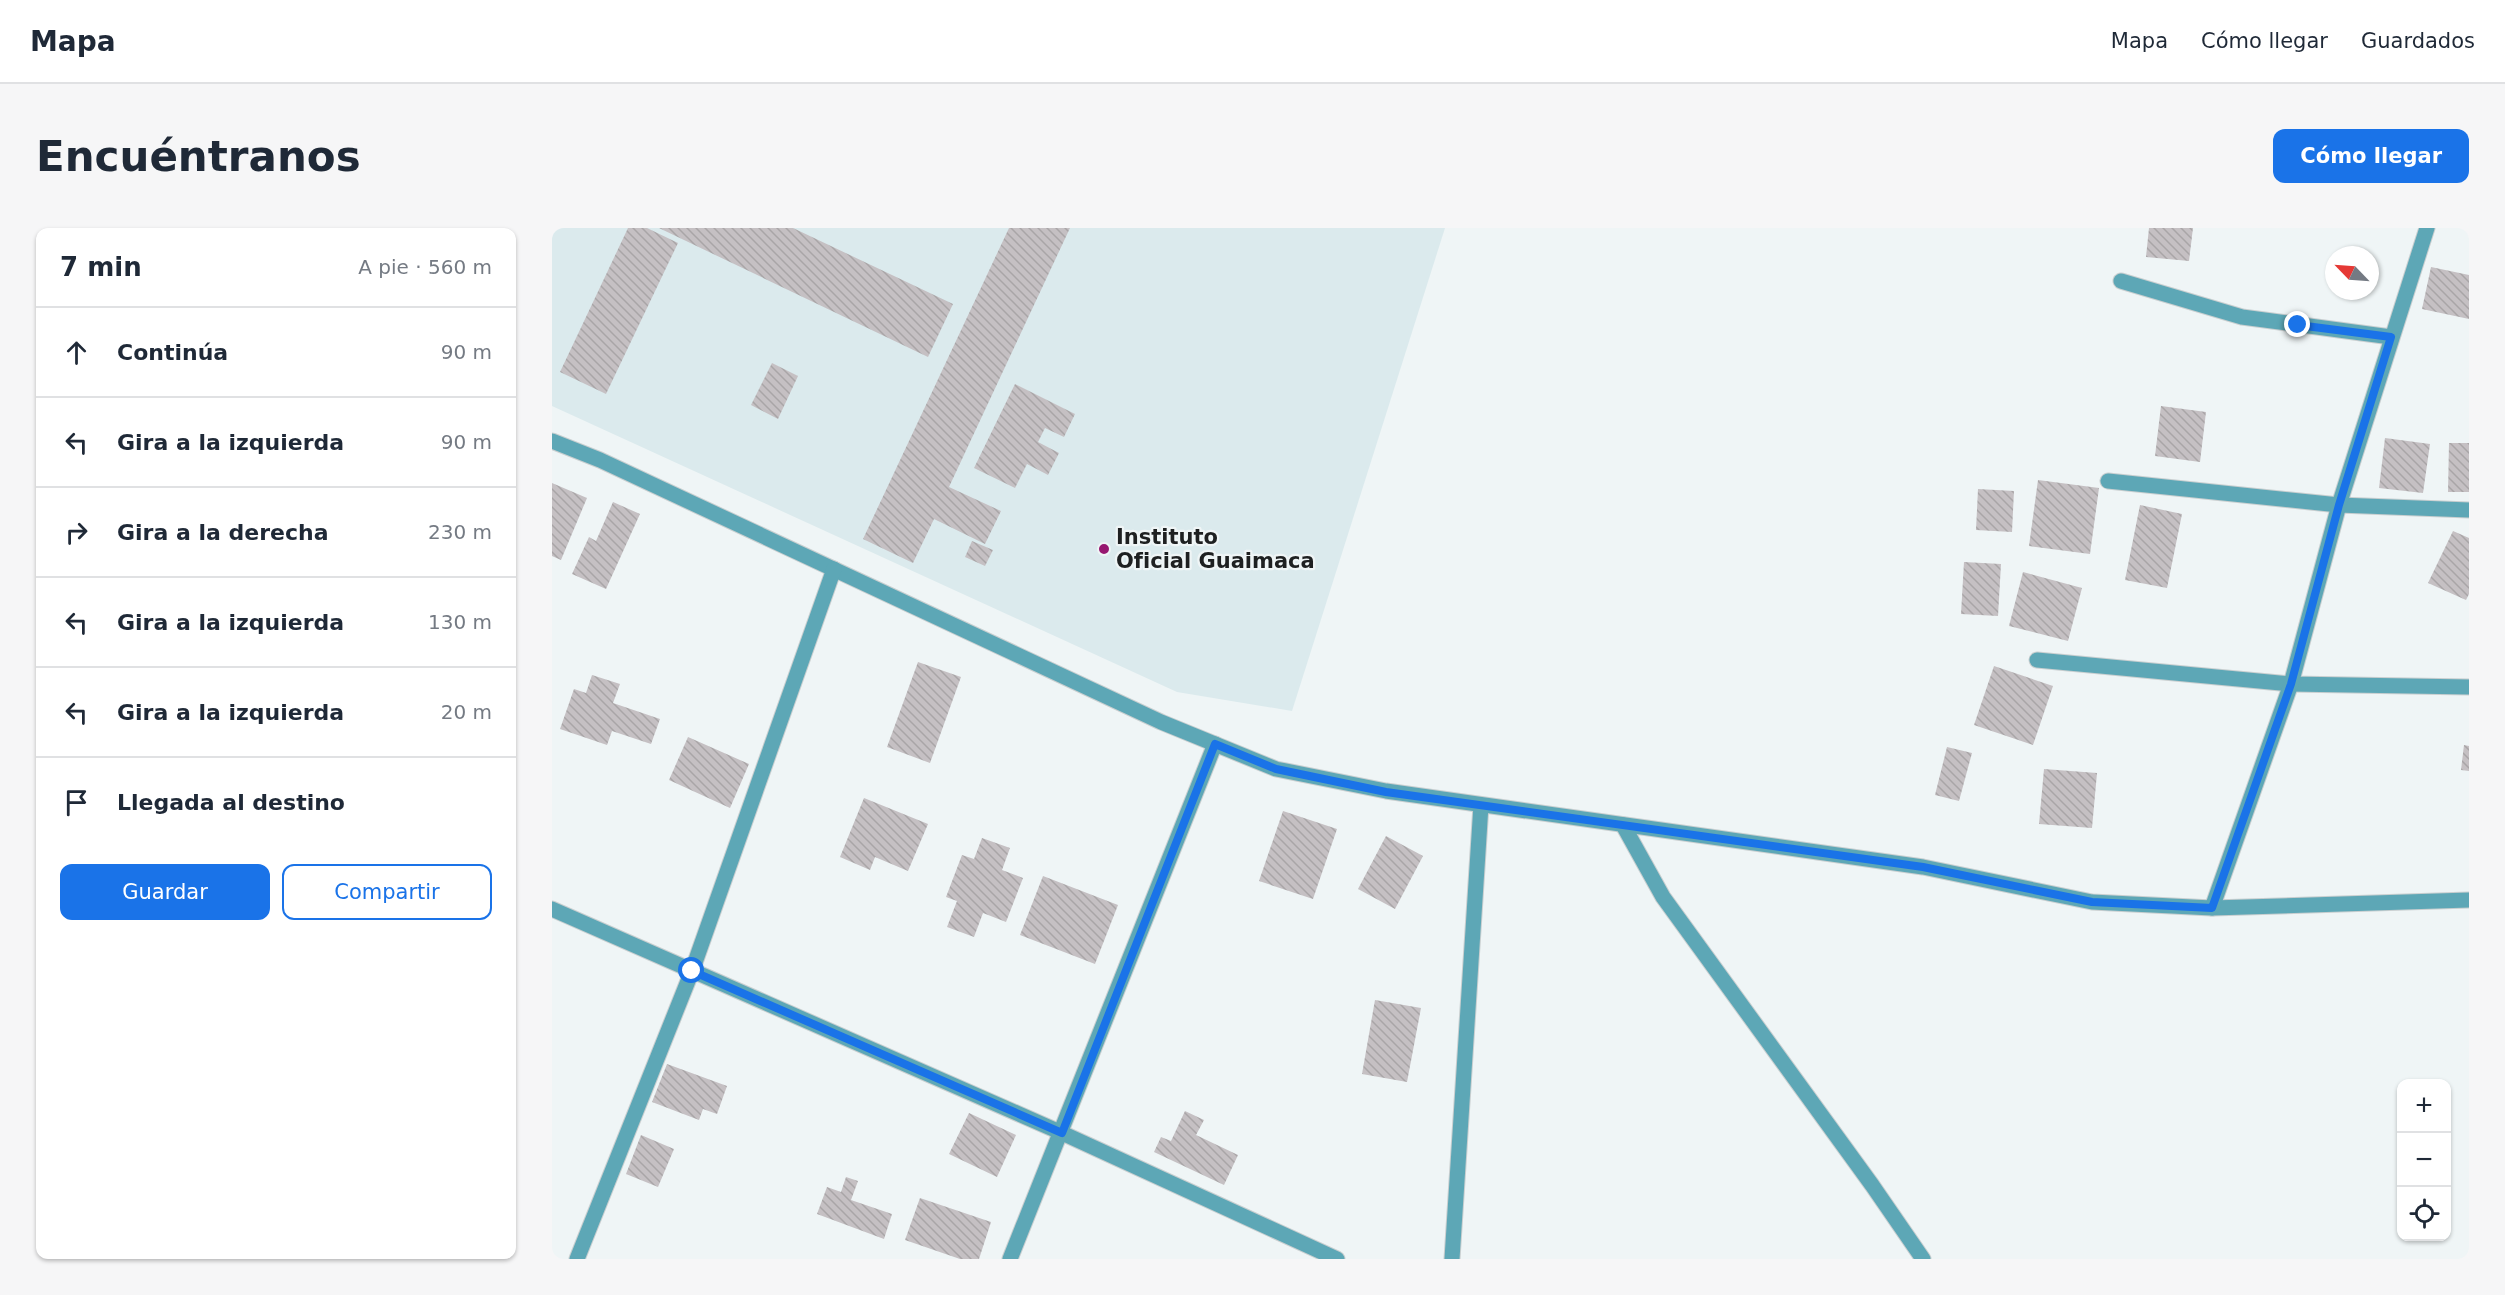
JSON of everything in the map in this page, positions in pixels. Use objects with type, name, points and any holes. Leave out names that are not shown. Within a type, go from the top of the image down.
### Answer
[{"type":"street","points":[[2212,908],[2291,684],[2339,505],[2427,228]]},
{"type":"street","points":[[2121,281],[2242,317],[2391,337]]},
{"type":"street","points":[[552,441],[600,460],[1161,722],[1276,769],[1386,792],[1923,867],[2092,902],[2212,908],[2469,900]]},
{"type":"street","points":[[2108,481],[2339,505],[2469,510]]},
{"type":"street","points":[[577,1259],[692,971],[834,569]]},
{"type":"street","points":[[2037,660],[2291,684],[2469,687]]},
{"type":"street","points":[[1010,1259],[1215,744]]},
{"type":"street","points":[[1452,1259],[1481,805]]},
{"type":"street","points":[[1623,825],[1663,897],[1923,1259]]},
{"type":"street","points":[[552,909],[1062,1133],[1337,1259]]},
{"type":"shaded area","name":"Instituto Oficial Guaimaca","points":[[552,228],[1445,228],[1292,711],[1177,692],[552,406]]},
{"type":"building","points":[[628,228],[647,228],[678,243],[606,394],[560,372]]},
{"type":"building","points":[[659,228],[793,228],[953,304],[928,357]]},
{"type":"building","points":[[1009,228],[1070,228],[949,487],[1001,511],[985,544],[934,519],[913,563],[863,539]]},
{"type":"building","points":[[2149,228],[2193,228],[2189,261],[2146,257]]},
{"type":"building","points":[[2431,267],[2469,275],[2469,319],[2422,309]]},
{"type":"building","points":[[772,363],[798,376],[778,419],[751,405]]},
{"type":"building","points":[[1015,384],[1075,414],[1064,437],[1045,428],[1038,442],[1059,453],[1048,475],[1027,464],[1015,488],[974,468]]},
{"type":"building","points":[[2161,406],[2206,412],[2200,462],[2155,456]]},
{"type":"building","points":[[2385,438],[2430,444],[2423,493],[2379,488]]},
{"type":"building","points":[[2449,443],[2469,443],[2469,492],[2448,492]]},
{"type":"building","points":[[2038,480],[2099,488],[2090,554],[2029,546]]},
{"type":"building","points":[[552,483],[587,498],[561,560],[552,556]]},
{"type":"building","points":[[1978,489],[2014,491],[2012,532],[1976,530]]},
{"type":"building","points":[[613,502],[640,514],[606,589],[572,574],[589,537],[596,541]]},
{"type":"building","points":[[2140,505],[2182,514],[2167,588],[2125,580]]},
{"type":"building","points":[[2453,531],[2469,538],[2469,594],[2466,600],[2428,583]]},
{"type":"building","points":[[972,541],[993,550],[985,566],[965,557]]},
{"type":"building","points":[[1964,562],[2001,564],[1998,616],[1961,614]]},
{"type":"building","points":[[2023,572],[2082,588],[2068,641],[2009,626]]},
{"type":"building","points":[[918,662],[961,677],[930,763],[887,747]]},
{"type":"building","points":[[1994,666],[2053,686],[2033,745],[1974,725]]},
{"type":"building","points":[[592,675],[620,684],[613,703],[660,719],[651,744],[612,731],[607,745],[560,729],[574,689],[586,693]]},
{"type":"building","points":[[688,737],[749,764],[730,808],[669,780]]},
{"type":"building","points":[[2464,745],[2469,746],[2469,771],[2461,770]]},
{"type":"building","points":[[1947,747],[1972,753],[1959,801],[1935,795]]},
{"type":"building","points":[[2044,769],[2097,773],[2092,828],[2039,824]]},
{"type":"building","points":[[864,798],[928,824],[908,871],[875,857],[870,870],[840,857]]},
{"type":"building","points":[[1283,811],[1337,829],[1313,899],[1259,881]]},
{"type":"building","points":[[1386,836],[1423,856],[1395,909],[1358,889]]},
{"type":"building","points":[[982,838],[1010,848],[1002,870],[1023,878],[1006,922],[983,913],[974,937],[947,927],[957,901],[946,897],[962,855],[974,859]]},
{"type":"building","points":[[1043,876],[1118,905],[1095,964],[1020,935]]},
{"type":"building","points":[[1375,1000],[1421,1008],[1407,1082],[1362,1074]]},
{"type":"building","points":[[667,1064],[727,1086],[717,1114],[703,1109],[699,1120],[652,1102]]},
{"type":"building","points":[[1185,1111],[1204,1120],[1196,1135],[1238,1155],[1224,1185],[1154,1152],[1161,1137],[1171,1141]]},
{"type":"building","points":[[969,1113],[1016,1135],[997,1177],[949,1154]]},
{"type":"building","points":[[641,1135],[674,1149],[658,1187],[626,1174]]},
{"type":"building","points":[[846,1177],[858,1181],[851,1200],[892,1214],[884,1239],[817,1214],[827,1187],[841,1192]]},
{"type":"building","points":[[920,1198],[991,1222],[979,1259],[960,1259],[905,1240]]},
{"type":"place","name":"Instituto Oficial Guaimaca","points":[[1104,549]]},
{"type":"route","points":[[692,971],[1062,1133],[1215,744],[1276,769],[1386,792],[1923,867],[2092,902],[2212,908],[2291,684],[2339,505],[2391,337],[2298,325]]}]
